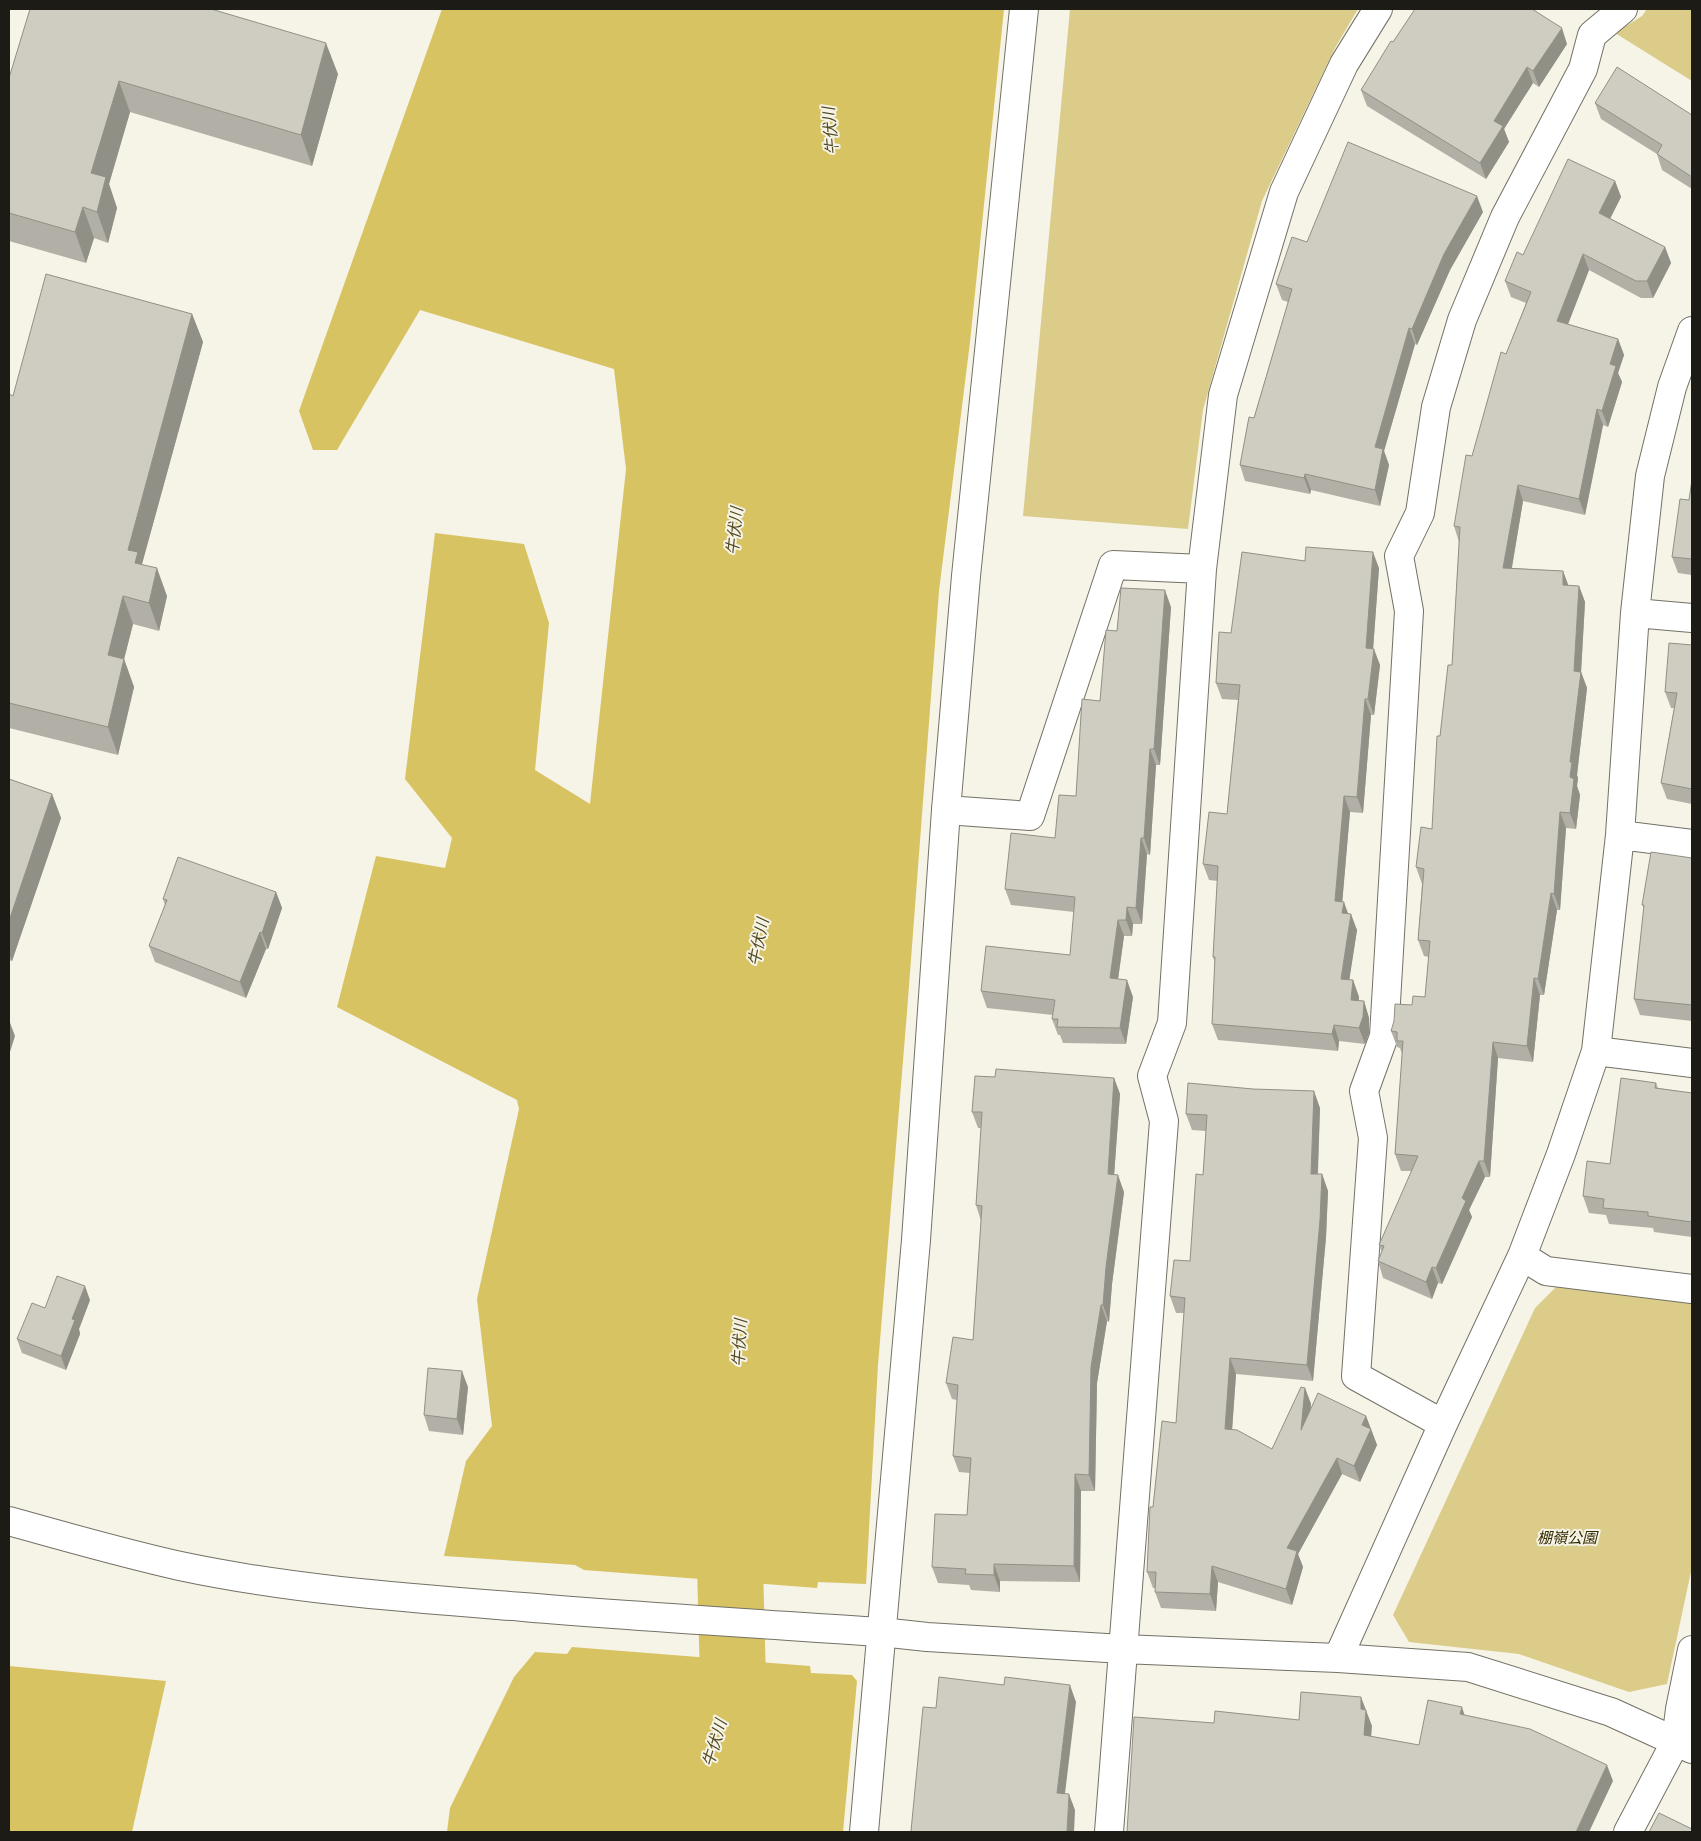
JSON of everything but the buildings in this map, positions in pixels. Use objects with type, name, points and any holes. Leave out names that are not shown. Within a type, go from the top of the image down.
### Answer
[{"type":"street","points":[[864,1832],[872,1632],[916,1240],[946,810],[966,576],[1024,9]]},
{"type":"street","points":[[1109,1832],[1164,1121],[1152,1076],[1172,1023],[1202,569],[1223,395],[1284,192],[1344,64],[1378,9]]},
{"type":"street","points":[[1443,1424],[1356,1376],[1373,1138],[1364,1090],[1384,1036],[1409,611],[1399,556],[1420,513],[1436,407],[1466,312],[1505,217],[1583,68],[1592,35],[1623,9]]},
{"type":"street","points":[[1338,1658],[1443,1424],[1522,1256],[1562,1154],[1596,1051],[1620,835],[1635,613],[1650,476],[1682,389],[1692,331]]},
{"type":"street","points":[[946,810],[1030,816],[1113,565],[1202,569]]},
{"type":"street","points":[[1635,613],[1692,618]]},
{"type":"street","points":[[1620,835],[1692,844]]},
{"type":"street","points":[[1596,1051],[1692,1063]]},
{"type":"street","points":[[1522,1256],[1546,1271],[1692,1289]]},
{"type":"street","points":[[9,1521],[90,1544],[181,1566],[249,1578],[427,1601],[927,1637],[1123,1649],[1338,1658],[1468,1667],[1610,1712],[1684,1745]]},
{"type":"street","points":[[1628,1832],[1684,1745],[1680,1709],[1692,1650]]},
{"type":"green space","points":[[1070,9],[1358,9],[1335,48],[1262,201],[1203,410],[1188,529],[1023,516]]},
{"type":"green space","points":[[1647,9],[1692,9],[1692,81],[1615,33],[1642,16]]},
{"type":"green space","name":"棚嶺公園","points":[[1557,1286],[1692,1299],[1692,1567],[1667,1684],[1629,1692],[1519,1654],[1409,1642],[1393,1615],[1535,1308]]},
{"type":"shaded area","points":[[442,9],[1004,9],[970,342],[939,591],[878,1365],[866,1584],[818,1582],[817,1588],[584,1570],[575,1565],[444,1556],[466,1461],[492,1426],[477,1299],[519,1109],[517,1100],[337,1007],[376,856],[445,868],[452,838],[405,779],[435,533],[524,544],[549,623],[535,770],[590,804],[626,469],[614,369],[420,310],[337,450],[313,450],[299,411]]},
{"type":"shaded area","points":[[572,1647],[810,1666],[811,1673],[852,1675],[857,1681],[843,1832],[447,1832],[450,1808],[514,1677],[535,1652],[567,1654]]},
{"type":"shaded area","points":[[9,1666],[166,1681],[132,1832],[9,1832]]},
{"type":"waterway","name":"牛伏川","points":[[687,1832],[691,1813],[733,1680],[730,1566],[719,1487],[738,1372],[743,1256],[725,1114],[765,905],[728,783],[715,718],[748,392],[836,196],[823,50],[831,9]]}]
